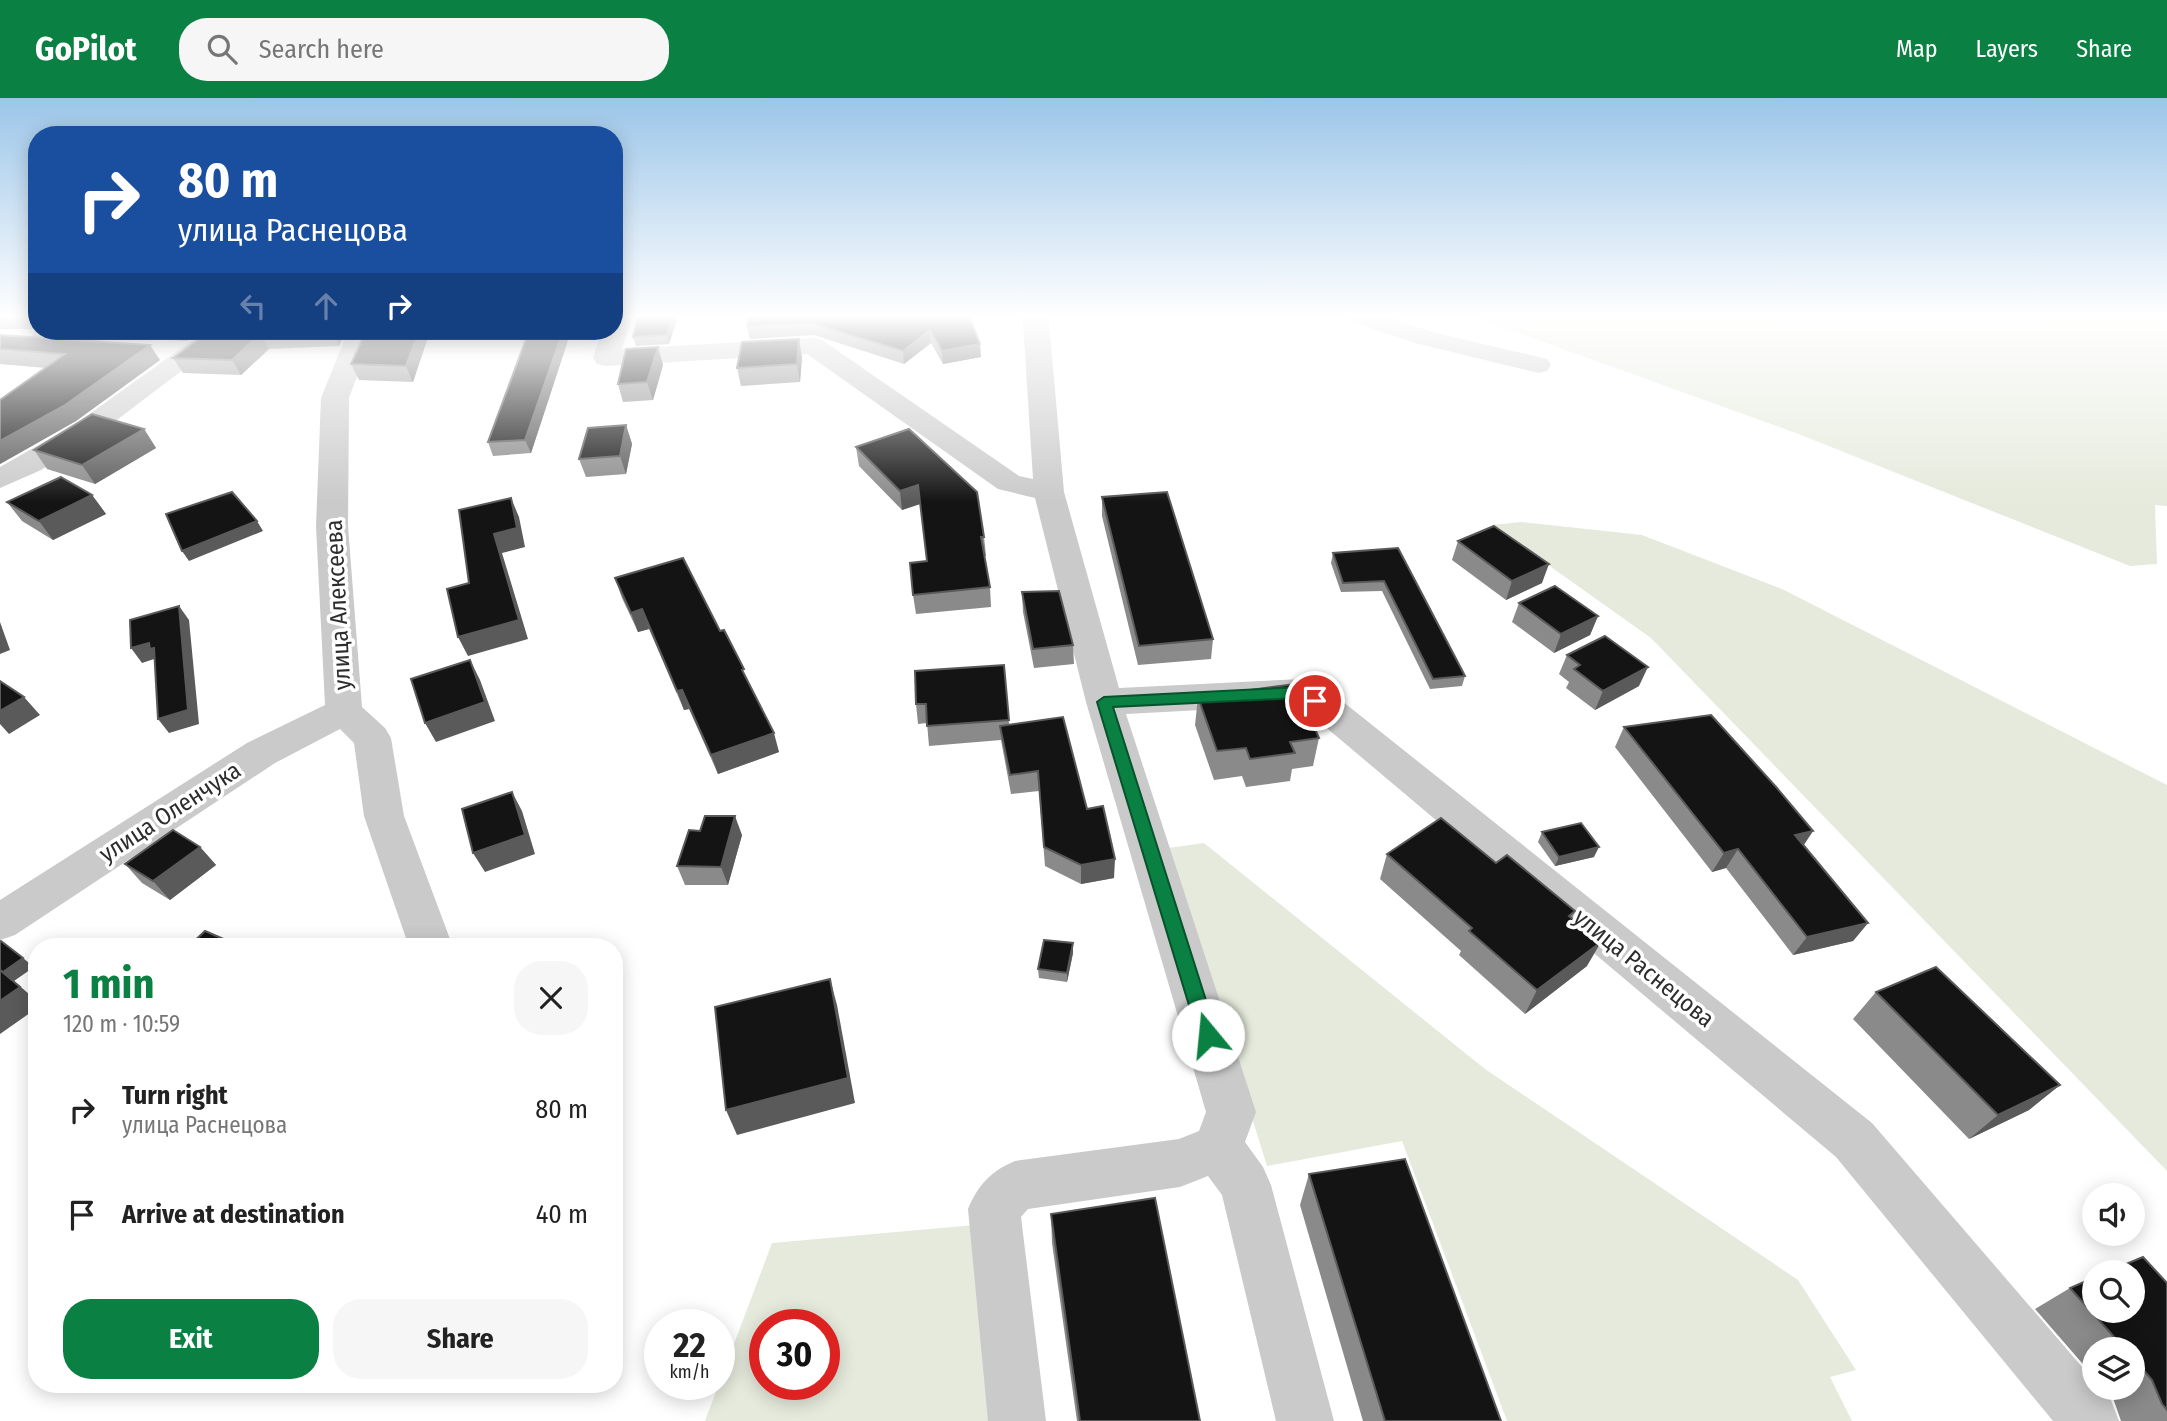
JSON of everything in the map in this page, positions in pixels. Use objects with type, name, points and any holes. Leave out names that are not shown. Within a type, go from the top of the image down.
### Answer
[{"type":"street","points":[[0,479],[24,468],[114,413],[159,378]]},
{"type":"street","name":"улица Алексеева","points":[[343,378],[335,398],[332,526],[344,710],[372,738],[384,816],[428,938]]},
{"type":"street","points":[[858,378],[1009,483],[1049,492]]},
{"type":"street","points":[[1017,1421],[993,1209],[1015,1186],[1180,1163],[1218,1147],[1231,1112],[1104,702],[1049,492],[1040,378]]},
{"type":"street","name":"улица Раснецова","points":[[1104,702],[1302,692],[1329,710],[1854,1140],[2090,1421]]},
{"type":"street","name":"улица Оленчука","points":[[0,922],[261,754],[344,710]]},
{"type":"street","points":[[1218,1147],[1245,1185],[1305,1421]]},
{"type":"shaded area","points":[[1642,378],[2167,378],[2167,506],[2155,505],[2157,564],[2130,566],[1796,433]]},
{"type":"shaded area","points":[[1521,522],[1642,535],[1782,589],[2167,785],[2167,1171],[1651,638],[1492,525]]},
{"type":"shaded area","points":[[1204,843],[1485,1069],[1798,1280],[1856,1370],[1830,1377],[1852,1421],[1507,1421],[1402,1141],[1267,1166],[1168,848]]},
{"type":"shaded area","points":[[986,1224],[1002,1421],[705,1421],[713,1400],[735,1400],[735,1341],[772,1243]]},
{"type":"building","points":[[31,378],[104,378],[65,405],[0,441],[0,400]]},
{"type":"building","points":[[512,378],[547,378],[525,440],[488,442]]},
{"type":"building","points":[[619,378],[648,378],[647,382],[618,384]]},
{"type":"building","points":[[92,414],[144,429],[82,465],[34,450]]},
{"type":"building","points":[[626,425],[620,456],[579,459],[588,428]]},
{"type":"building","points":[[909,429],[977,492],[984,537],[981,537],[990,587],[913,595],[910,563],[927,561],[918,485],[900,491],[856,447]]},
{"type":"building","points":[[61,477],[92,495],[39,521],[7,502]]},
{"type":"building","points":[[232,492],[257,521],[182,551],[166,514]]},
{"type":"building","points":[[1167,492],[1213,639],[1139,646],[1102,497]]},
{"type":"building","points":[[511,498],[517,528],[494,534],[519,620],[458,637],[447,589],[469,583],[459,510]]},
{"type":"building","points":[[1494,526],[1549,564],[1512,581],[1458,541]]},
{"type":"building","points":[[1398,548],[1465,676],[1433,679],[1384,581],[1343,583],[1333,553]]},
{"type":"building","points":[[683,558],[720,631],[724,630],[774,733],[711,755],[682,690],[677,691],[642,609],[631,613],[615,578]]},
{"type":"building","points":[[1555,586],[1598,616],[1561,634],[1519,603]]},
{"type":"building","points":[[1059,591],[1073,645],[1033,649],[1022,592]]},
{"type":"building","points":[[179,606],[188,710],[158,719],[154,648],[150,649],[149,643],[131,648],[130,620]]},
{"type":"building","points":[[1605,636],[1648,667],[1603,691],[1574,669],[1580,665],[1567,655]]},
{"type":"building","points":[[470,660],[485,702],[425,723],[411,679]]},
{"type":"building","points":[[1004,665],[1009,720],[927,726],[926,704],[916,704],[915,671]]},
{"type":"building","points":[[0,681],[24,697],[0,711]]},
{"type":"building","points":[[1295,684],[1319,738],[1290,742],[1295,753],[1250,759],[1246,748],[1217,751],[1198,697]]},
{"type":"building","points":[[1711,715],[1813,831],[1795,835],[1868,923],[1807,937],[1738,849],[1724,853],[1624,727]]},
{"type":"building","points":[[1063,717],[1087,809],[1103,806],[1115,859],[1081,865],[1044,847],[1038,771],[1010,775],[1000,726]]},
{"type":"building","points":[[512,792],[525,835],[473,853],[462,809]]},
{"type":"building","points":[[705,816],[735,816],[721,867],[677,866],[689,830],[700,831]]},
{"type":"building","points":[[1441,818],[1496,863],[1507,855],[1575,911],[1569,916],[1601,942],[1537,990],[1469,931],[1472,928],[1387,854]]},
{"type":"building","points":[[1581,823],[1599,847],[1559,857],[1542,832]]},
{"type":"building","points":[[173,830],[200,847],[153,881],[125,864]]},
{"type":"building","points":[[205,931],[221,938],[198,938]]},
{"type":"building","points":[[1044,940],[1073,943],[1067,973],[1038,969]]},
{"type":"building","points":[[1,941],[23,958],[3,972],[0,970]]},
{"type":"building","points":[[1936,967],[2060,1085],[1998,1115],[1876,992]]},
{"type":"building","points":[[0,970],[20,987],[0,1001]]},
{"type":"building","points":[[830,979],[848,1078],[726,1110],[715,1007]]},
{"type":"building","points":[[1405,1159],[1501,1421],[1385,1421],[1309,1174]]},
{"type":"building","points":[[1155,1198],[1200,1421],[1080,1421],[1051,1214]]},
{"type":"building","points":[[2143,1257],[2167,1283],[2167,1410],[2145,1372],[2145,1337],[2114,1337],[2102,1323],[2145,1323],[2145,1260],[2136,1260]]},
{"type":"building","points":[[2082,1283],[2082,1301],[2070,1288]]},
{"type":"route","points":[[1208,1035],[1104,702],[1302,692],[1315,701]]}]
